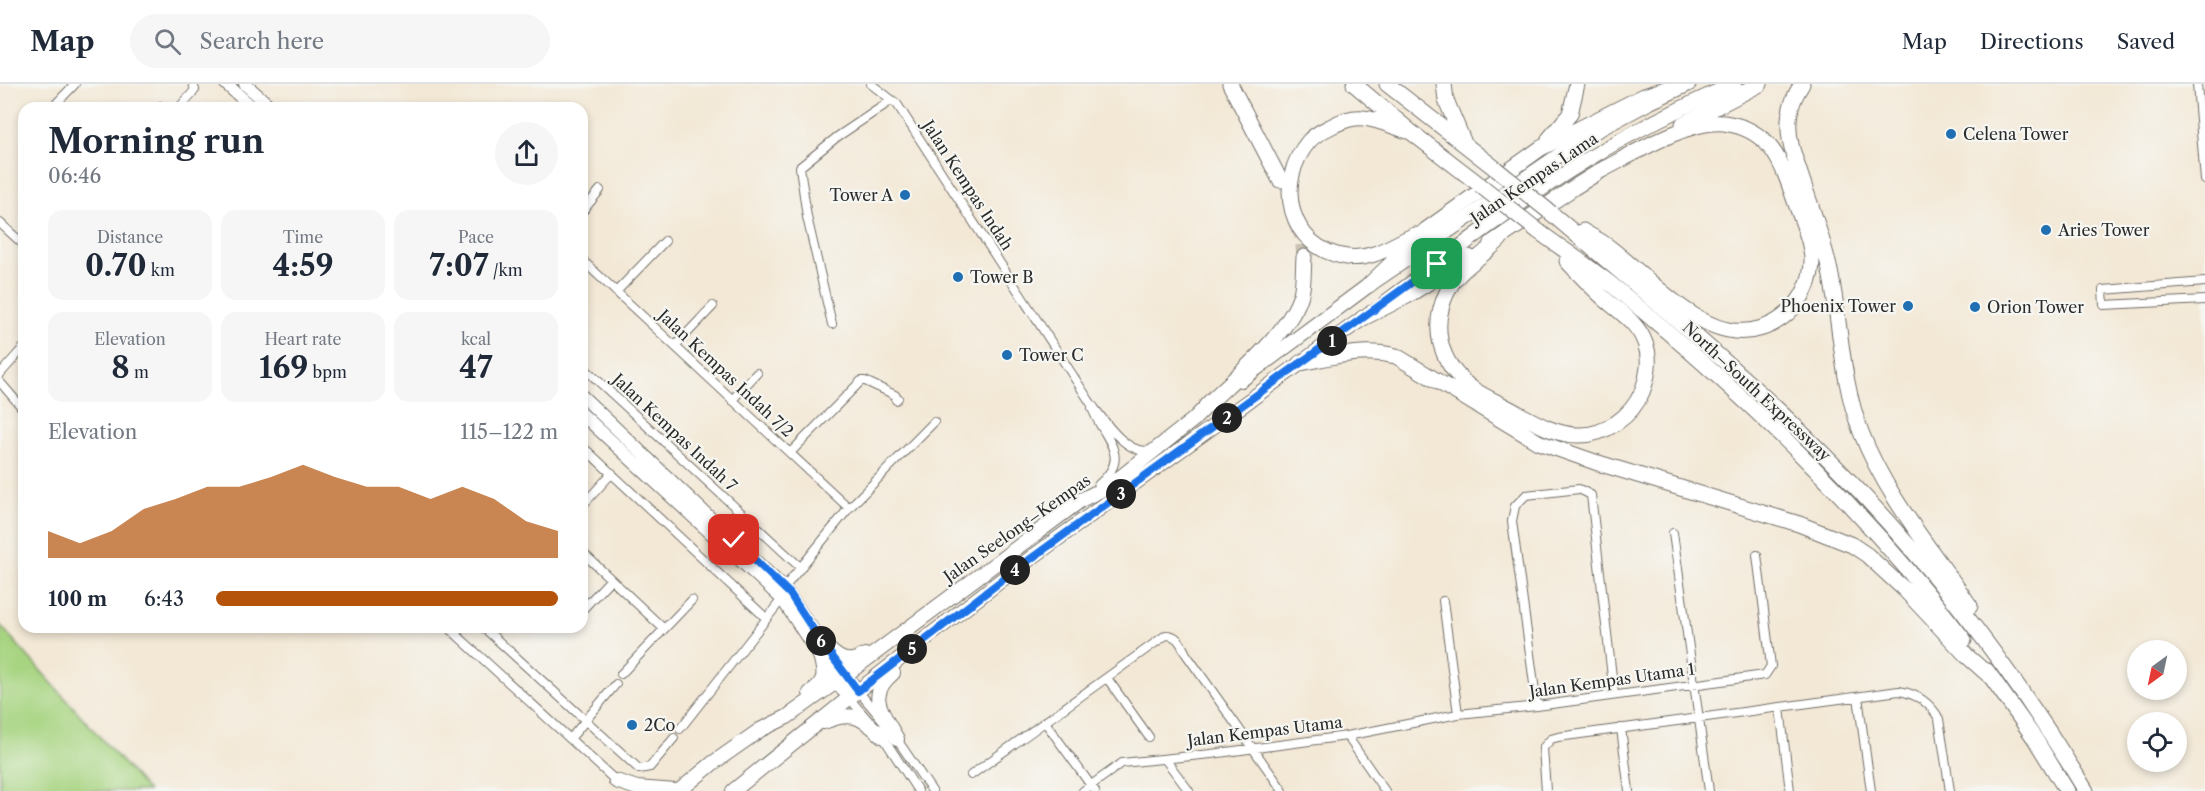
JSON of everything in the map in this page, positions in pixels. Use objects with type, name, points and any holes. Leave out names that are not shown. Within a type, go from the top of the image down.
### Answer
[{"type":"highway","points":[[1230,84],[1280,180]]},
{"type":"highway","name":"North–South Expressway","points":[[1354,84],[1411,132],[1618,290],[1805,458],[1863,518],[1926,591],[1993,679],[2067,791]]},
{"type":"highway","name":"North–South Expressway","points":[[1388,84],[1551,213],[1802,432],[1916,554],[1960,607],[2086,791]]},
{"type":"highway","points":[[1444,84],[1446,100],[1465,145]]},
{"type":"highway","points":[[1541,148],[1570,114],[1577,84]]},
{"type":"highway","points":[[1370,285],[1426,230],[1541,148],[1644,96],[1680,84]]},
{"type":"highway","points":[[1363,318],[1407,296],[1500,239],[1598,172],[1760,84]]},
{"type":"highway","points":[[1802,84],[1791,105],[1788,131],[1791,149],[1830,271],[1843,364],[1854,411],[1881,474],[1991,637],[2006,671]]},
{"type":"highway","points":[[1411,132],[1363,118],[1344,120],[1318,133],[1310,139],[1301,152],[1293,170],[1290,185],[1291,211],[1297,225],[1312,242],[1347,258],[1362,257],[1386,250],[1426,230]]},
{"type":"highway","points":[[1551,213],[1608,246],[1683,308],[1713,327],[1745,332],[1758,329],[1786,316],[1799,302],[1810,273],[1812,258],[1810,243],[1781,161],[1769,145],[1754,133],[1723,123],[1707,123],[1673,134],[1598,172]]},
{"type":"highway","points":[[1500,239],[1449,287],[1438,319],[1438,338],[1445,357],[1455,373],[1472,388],[1535,422],[1555,430],[1578,435],[1597,432],[1615,424],[1630,411],[1640,396],[1648,369],[1646,343],[1626,315],[1607,301],[1538,231]]},
{"type":"highway","points":[[1206,406],[1272,340],[1293,314],[1301,293],[1304,257]]},
{"type":"highway","points":[[1300,363],[1364,351],[1396,356],[1538,442],[1838,538],[1867,555],[1882,568],[1967,656],[1993,679]]},
{"type":"main road","name":"Jalan Kempas Lama","points":[[1370,285],[1590,134],[1689,84]]},
{"type":"main road","name":"Jalan Kempas Lama","points":[[1363,318],[1490,226],[1587,160],[1699,99],[1734,84]]},
{"type":"main road","name":"Jalan Seelong–Kempas","points":[[677,791],[760,730],[786,717],[841,679],[1081,500],[1122,476],[1193,420],[1206,406],[1370,285]]},
{"type":"main road","name":"Jalan Seelong–Kempas","points":[[733,791],[1014,571],[1363,318]]},
{"type":"main road","points":[[897,739],[879,704],[878,689],[903,664],[971,615],[1014,571]]},
{"type":"main road","points":[[821,649],[841,660],[854,661],[916,621]]},
{"type":"main road","points":[[760,730],[819,686],[824,672],[821,649]]},
{"type":"main road","points":[[806,732],[832,719],[856,716],[867,722],[882,736]]},
{"type":"main road","points":[[619,786],[677,791]]},
{"type":"street","points":[[58,102],[75,84]]},
{"type":"street","points":[[226,84],[246,102]]},
{"type":"street","points":[[245,84],[262,102]]},
{"type":"street","name":"Jalan Kempas Indah","points":[[871,84],[897,104],[1089,402]]},
{"type":"street","points":[[2197,84],[2205,180]]},
{"type":"street","points":[[185,102],[192,94],[194,85]]},
{"type":"street","points":[[832,324],[807,218],[800,167],[837,137],[892,100]]},
{"type":"street","points":[[588,205],[600,190]]},
{"type":"street","points":[[0,223],[18,240]]},
{"type":"street","points":[[616,292],[665,241]]},
{"type":"street","name":"Jalan Kempas Indah 7/2","points":[[588,266],[849,508]]},
{"type":"street","points":[[2205,282],[2103,290],[2104,305],[2205,300]]},
{"type":"street","points":[[675,346],[713,306]]},
{"type":"street","points":[[0,374],[18,354]]},
{"type":"street","name":"Jalan Kempas Indah 7","points":[[588,372],[801,568]]},
{"type":"street","points":[[732,400],[757,374]]},
{"type":"street","points":[[790,453],[861,381],[895,395],[898,398],[896,400]]},
{"type":"street","points":[[0,382],[18,403]]},
{"type":"street","points":[[588,402],[783,593],[841,679],[897,739],[932,791]]},
{"type":"street","points":[[1089,402],[1114,433],[1133,449],[1146,451],[1163,443]]},
{"type":"street","points":[[1081,500],[1107,478],[1115,464],[1112,447],[1097,423],[1089,402]]},
{"type":"street","points":[[588,419],[783,593]]},
{"type":"street","points":[[680,729],[849,508],[934,422]]},
{"type":"street","points":[[588,451],[766,618]]},
{"type":"street","points":[[588,499],[612,473]]},
{"type":"street","points":[[1537,706],[1512,521],[1515,506],[1526,495],[1579,489],[1591,495],[1614,694]]},
{"type":"street","points":[[1673,533],[1709,791]]},
{"type":"street","name":"Jalan Kempas Utama 1","points":[[1458,714],[1537,706],[1765,675],[1771,666],[1757,555]]},
{"type":"street","points":[[588,558],[664,629]]},
{"type":"street","points":[[588,604],[611,579]]},
{"type":"street","points":[[621,674],[692,600]]},
{"type":"street","points":[[1443,601],[1458,714]]},
{"type":"street","points":[[455,633],[619,786]]},
{"type":"street","points":[[490,633],[639,769],[650,767],[674,738]]},
{"type":"street","points":[[971,775],[1166,635],[1171,635],[1179,640],[1186,654],[1283,791]]},
{"type":"street","points":[[1107,678],[1149,737]]},
{"type":"street","points":[[570,739],[616,684]]},
{"type":"street","points":[[1546,791],[1542,754],[1547,742],[1557,737],[1899,691],[1909,693],[1928,704],[1940,719],[1950,791]]},
{"type":"street","points":[[854,694],[918,790]]},
{"type":"street","points":[[1858,697],[1871,791]]},
{"type":"street","points":[[1780,708],[1790,791]]},
{"type":"street","name":"Jalan Kempas Utama","points":[[1083,791],[1093,788],[1122,763],[1347,736],[1458,714]]},
{"type":"street","points":[[1045,722],[1093,788]]},
{"type":"street","points":[[1621,728],[1629,791]]},
{"type":"street","points":[[1347,736],[1385,791]]},
{"type":"street","points":[[1165,759],[1189,791]]},
{"type":"green space","points":[[0,625],[148,791],[0,791]]},
{"type":"tunnel","points":[[1296,223],[1302,236],[1304,257]]},
{"type":"place","name":"Celena Tower","points":[[1951,134]]},
{"type":"place","name":"Tower A","points":[[905,195]]},
{"type":"place","name":"Aries Tower","points":[[2046,230]]},
{"type":"place","name":"Tower B","points":[[958,277]]},
{"type":"place","name":"Phoenix Tower","points":[[1908,306]]},
{"type":"place","name":"Orion Tower","points":[[1975,307]]},
{"type":"place","name":"Tower C","points":[[1007,355]]},
{"type":"place","name":"2Co","points":[[632,725]]},
{"type":"route","points":[[734,540],[790,594],[822,643],[858,691],[1014,571],[1437,264]]}]
